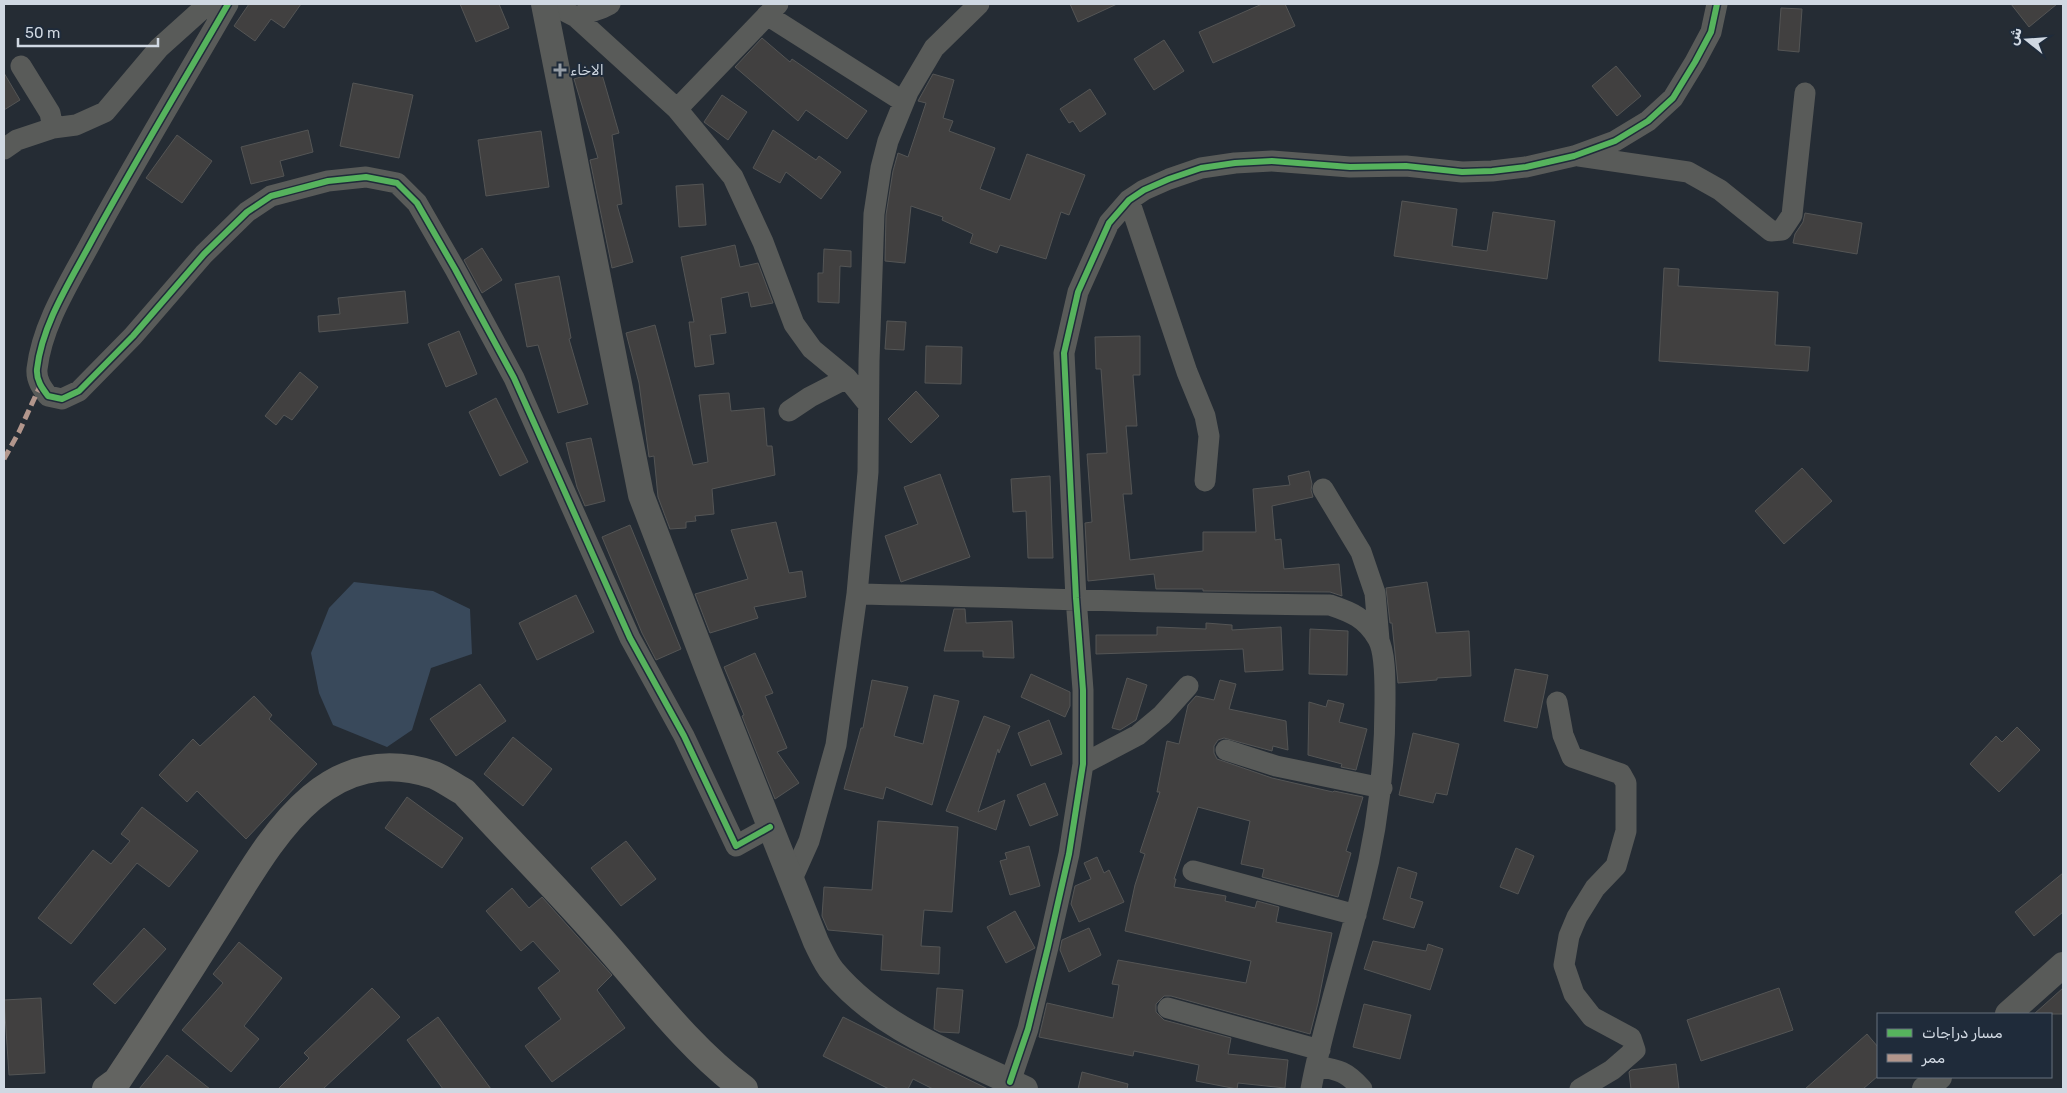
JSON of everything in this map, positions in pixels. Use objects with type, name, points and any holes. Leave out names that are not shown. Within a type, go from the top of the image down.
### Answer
[{"type":"main road","points":[[106,1089],[117,1080],[262,856],[296,810],[324,787],[344,777],[370,768],[409,769],[436,776],[464,792],[600,938],[676,1028],[726,1076],[744,1089]]},
{"type":"street","points":[[4,149],[17,140],[53,128],[76,125],[105,112],[159,48],[208,4]]},
{"type":"street","points":[[228,4],[115,198],[62,295],[42,344],[37,371],[40,386],[48,396],[62,399],[79,391],[133,336],[204,254],[247,212],[271,196],[328,181],[366,177],[396,183],[417,203],[456,269],[514,378],[630,638],[684,736],[736,846],[770,827]]},
{"type":"street","points":[[544,4],[641,495],[816,942],[832,971],[858,997],[896,1027],[946,1054],[1018,1085],[1028,1029],[1069,854],[1083,764],[1083,690],[1076,598],[1064,353],[1078,292],[1109,223],[1130,200],[1144,190],[1201,168],[1235,163],[1272,160],[1350,167],[1406,166],[1462,172],[1526,166],[1574,156],[1615,141],[1648,121],[1673,98],[1711,32],[1717,4]]},
{"type":"street","points":[[551,4],[576,17],[677,109],[733,178],[763,242],[794,324],[804,340],[847,378],[868,404]]},
{"type":"street","points":[[576,17],[610,4]]},
{"type":"street","points":[[792,880],[809,841],[836,745],[857,594],[868,472],[868,404],[874,214],[888,141],[904,102],[934,48],[979,4]]},
{"type":"street","points":[[677,109],[773,10],[904,102]]},
{"type":"street","points":[[21,66],[50,113],[53,128]]},
{"type":"street","points":[[1574,156],[1688,172],[1720,190],[1771,231],[1782,230],[1792,215],[1805,92]]},
{"type":"street","points":[[1130,200],[1181,356],[1205,416],[1209,436],[1205,481]]},
{"type":"street","points":[[789,410],[847,378]]},
{"type":"street","points":[[1311,1089],[1362,892],[1382,788],[1385,722],[1385,671],[1379,640],[1375,593],[1361,552],[1323,489]]},
{"type":"street","points":[[857,594],[1076,598],[1180,604],[1330,605],[1351,612],[1366,624],[1379,640]]},
{"type":"street","points":[[1083,764],[1138,735],[1162,715],[1188,686]]},
{"type":"street","points":[[1557,702],[1562,735],[1572,757],[1622,774],[1626,783],[1626,831],[1616,866],[1595,888],[1577,917],[1569,936],[1564,965],[1574,994],[1592,1017],[1631,1038],[1635,1050],[1612,1070],[1580,1089]]},
{"type":"street","points":[[1226,750],[1276,766],[1382,788]]},
{"type":"street","points":[[1193,871],[1356,915]]},
{"type":"street","points":[[2009,1013],[2063,965]]},
{"type":"street","points":[[1168,1008],[1318,1058],[1350,1075],[1362,1089]]},
{"type":"street","points":[[1925,1089],[1938,1078]]},
{"type":"shaded area","points":[[354,582],[433,591],[470,609],[472,654],[431,668],[412,730],[387,747],[333,725],[319,693],[311,653],[329,608]]},
{"type":"building","points":[[249,4],[301,4],[284,28],[271,19],[255,41],[234,26]]},
{"type":"building","points":[[460,4],[499,4],[509,28],[476,42]]},
{"type":"building","points":[[1070,4],[1117,4],[1078,22]]},
{"type":"building","points":[[1262,4],[1285,4],[1295,26],[1213,63],[1199,32]]},
{"type":"building","points":[[2011,4],[2057,4],[2029,27]]},
{"type":"building","points":[[1781,8],[1802,9],[1799,52],[1778,50]]},
{"type":"building","points":[[762,38],[790,62],[792,59],[867,111],[847,139],[806,110],[798,121],[735,67]]},
{"type":"building","points":[[1164,40],[1184,71],[1154,90],[1134,59]]},
{"type":"building","points":[[1616,66],[1641,96],[1617,116],[1592,86]]},
{"type":"building","points":[[601,71],[619,133],[612,135],[622,204],[617,205],[633,262],[612,268],[590,160],[598,158],[574,79]]},
{"type":"building","points":[[4,73],[20,100],[4,110]]},
{"type":"building","points":[[933,74],[954,80],[943,118],[953,121],[949,131],[995,148],[980,189],[1010,200],[1027,154],[1085,175],[1069,215],[1061,212],[1046,259],[1000,245],[997,253],[970,243],[973,234],[942,220],[943,217],[911,206],[905,263],[885,261],[886,215],[893,171],[898,153],[908,157],[926,103],[918,101]]},
{"type":"building","points":[[353,83],[413,95],[399,158],[340,146]]},
{"type":"building","points":[[1090,89],[1106,114],[1080,132],[1073,121],[1069,123],[1060,109]]},
{"type":"building","points":[[722,95],[747,112],[728,140],[704,122]]},
{"type":"building","points":[[308,130],[313,152],[280,161],[284,176],[251,184],[241,147]]},
{"type":"building","points":[[773,130],[816,160],[819,156],[841,172],[821,199],[786,172],[780,183],[753,168]]},
{"type":"building","points":[[541,131],[549,187],[486,196],[478,140]]},
{"type":"building","points":[[177,135],[212,161],[182,203],[146,178]]},
{"type":"building","points":[[703,184],[706,225],[679,227],[676,186]]},
{"type":"building","points":[[1402,201],[1457,209],[1452,246],[1487,251],[1493,212],[1555,221],[1547,279],[1394,256]]},
{"type":"building","points":[[1805,213],[1862,223],[1857,254],[1793,243]]},
{"type":"building","points":[[735,245],[740,267],[758,263],[773,303],[751,307],[748,292],[721,298],[726,333],[710,335],[714,364],[695,367],[689,322],[694,322],[681,257]]},
{"type":"building","points":[[482,248],[502,280],[482,293],[464,260]]},
{"type":"building","points":[[824,249],[851,251],[851,267],[840,266],[839,303],[818,302],[818,273],[823,273]]},
{"type":"building","points":[[1664,268],[1679,269],[1678,286],[1778,292],[1775,345],[1810,347],[1808,371],[1659,361]]},
{"type":"building","points":[[559,276],[571,338],[569,339],[588,404],[558,413],[538,345],[527,347],[515,284]]},
{"type":"building","points":[[405,291],[408,323],[319,332],[318,316],[340,314],[338,298]]},
{"type":"building","points":[[887,321],[906,322],[904,350],[885,349]]},
{"type":"building","points":[[655,325],[693,465],[708,462],[699,395],[729,393],[731,411],[764,408],[767,446],[772,446],[775,475],[712,489],[714,514],[695,516],[696,521],[686,522],[686,528],[670,529],[658,497],[654,456],[649,457],[639,383],[626,333]]},
{"type":"building","points":[[459,331],[477,374],[446,387],[428,344]]},
{"type":"building","points":[[1140,336],[1140,375],[1133,375],[1137,426],[1126,426],[1132,494],[1123,494],[1130,560],[1203,551],[1203,532],[1256,532],[1253,489],[1290,485],[1288,476],[1309,471],[1313,497],[1272,506],[1275,540],[1281,539],[1284,569],[1339,564],[1342,596],[1330,592],[1156,589],[1154,574],[1088,581],[1085,523],[1092,522],[1087,454],[1107,453],[1101,369],[1096,369],[1095,337]]},
{"type":"building","points":[[926,346],[962,347],[961,384],[925,383]]},
{"type":"building","points":[[300,372],[318,387],[292,420],[284,415],[276,425],[265,416]]},
{"type":"building","points":[[916,391],[939,416],[911,443],[888,419]]},
{"type":"building","points":[[496,398],[528,462],[500,476],[469,412]]},
{"type":"building","points":[[591,438],[605,501],[585,506],[577,487],[566,443]]},
{"type":"building","points":[[1802,468],[1832,501],[1784,544],[1755,511]]},
{"type":"building","points":[[940,474],[970,557],[901,582],[885,536],[918,524],[904,487]]},
{"type":"building","points":[[1050,476],[1053,558],[1028,558],[1026,511],[1013,512],[1011,479]]},
{"type":"building","points":[[776,522],[789,573],[802,571],[806,597],[754,607],[758,618],[710,633],[695,594],[748,579],[731,530]]},
{"type":"building","points":[[630,525],[681,649],[656,660],[642,633],[602,537]]},
{"type":"building","points":[[1427,582],[1436,633],[1469,631],[1471,676],[1398,683],[1392,623],[1390,623],[1386,588]]},
{"type":"building","points":[[576,595],[594,632],[537,660],[519,623]]},
{"type":"building","points":[[954,609],[965,609],[966,623],[1012,621],[1014,658],[983,657],[983,651],[944,651]]},
{"type":"building","points":[[1206,623],[1232,625],[1232,630],[1281,627],[1283,670],[1245,672],[1243,649],[1096,654],[1096,635],[1157,635],[1157,627],[1206,629]]},
{"type":"building","points":[[1310,629],[1348,631],[1347,675],[1309,674]]},
{"type":"building","points":[[755,653],[773,693],[765,696],[787,748],[777,752],[799,783],[775,799],[724,667]]},
{"type":"building","points":[[1515,669],[1548,675],[1537,728],[1504,721]]},
{"type":"building","points":[[1031,674],[1070,692],[1070,706],[1065,717],[1021,697]]},
{"type":"building","points":[[1127,678],[1147,685],[1136,720],[1120,730],[1112,728]]},
{"type":"building","points":[[872,680],[908,687],[894,736],[923,744],[934,695],[959,701],[932,805],[886,787],[883,799],[844,789],[861,728],[863,728]]},
{"type":"building","points":[[1220,680],[1236,684],[1229,709],[1286,721],[1288,750],[1273,746],[1272,751],[1224,738],[1218,740],[1214,746],[1214,753],[1217,759],[1272,778],[1363,797],[1346,851],[1351,853],[1338,897],[1262,877],[1264,869],[1241,864],[1250,821],[1198,807],[1174,879],[1176,879],[1174,887],[1226,896],[1225,901],[1255,908],[1257,901],[1279,907],[1276,922],[1332,933],[1310,1034],[1171,996],[1164,996],[1156,1004],[1156,1012],[1164,1020],[1231,1038],[1228,1054],[1288,1060],[1285,1088],[1238,1083],[1237,1089],[1196,1081],[1199,1065],[1134,1051],[1133,1056],[1039,1037],[1047,1003],[1113,1018],[1119,985],[1112,984],[1118,960],[1246,983],[1251,961],[1125,931],[1135,885],[1145,854],[1140,852],[1160,792],[1157,792],[1167,741],[1179,744],[1188,705],[1196,696],[1214,700]]},
{"type":"building","points":[[480,684],[506,721],[456,756],[430,719]]},
{"type":"building","points":[[254,696],[272,715],[269,719],[317,764],[246,839],[197,791],[187,802],[159,775],[193,739],[200,746]]},
{"type":"building","points":[[1328,700],[1344,704],[1339,722],[1367,729],[1356,770],[1341,767],[1342,764],[1308,755],[1309,702],[1326,707]]},
{"type":"building","points":[[984,716],[1010,726],[999,753],[998,749],[978,812],[1005,800],[996,830],[946,811]]},
{"type":"building","points":[[1049,720],[1062,754],[1031,766],[1018,733]]},
{"type":"building","points":[[2017,727],[2040,750],[1999,792],[1970,764],[1996,736],[2002,742]]},
{"type":"building","points":[[1413,733],[1459,744],[1447,795],[1436,793],[1433,803],[1399,795]]},
{"type":"building","points":[[513,737],[552,769],[523,806],[484,774]]},
{"type":"building","points":[[1045,783],[1058,815],[1030,826],[1017,795]]},
{"type":"building","points":[[407,797],[463,838],[442,868],[385,828]]},
{"type":"building","points":[[142,807],[198,851],[169,887],[137,863],[71,944],[38,918],[93,850],[111,864],[130,841],[121,834]]},
{"type":"building","points":[[878,821],[958,827],[952,912],[924,910],[921,946],[940,947],[939,974],[881,970],[883,935],[828,930],[822,916],[824,887],[872,890]]},
{"type":"building","points":[[626,841],[656,879],[621,906],[591,868]]},
{"type":"building","points":[[1029,846],[1040,886],[1010,895],[1000,861],[1007,859],[1005,853]]},
{"type":"building","points":[[1516,848],[1534,856],[1518,894],[1500,887]]},
{"type":"building","points":[[1097,857],[1104,873],[1109,870],[1124,902],[1079,922],[1071,904],[1075,886],[1091,879],[1084,863]]},
{"type":"building","points":[[1398,867],[1417,873],[1410,898],[1423,902],[1414,928],[1383,919]]},
{"type":"building","points":[[2063,873],[2063,912],[2034,936],[2015,912]]},
{"type":"building","points":[[512,888],[529,908],[542,897],[612,975],[597,990],[625,1028],[552,1082],[525,1046],[561,1019],[538,988],[560,971],[533,941],[521,951],[486,911]]},
{"type":"building","points":[[1015,911],[1035,948],[1006,963],[987,927]]},
{"type":"building","points":[[144,928],[166,949],[115,1004],[93,984]]},
{"type":"building","points":[[1089,928],[1101,955],[1069,972],[1060,950],[1062,940]]},
{"type":"building","points":[[1373,941],[1426,951],[1428,944],[1443,949],[1430,990],[1364,969]]},
{"type":"building","points":[[239,942],[282,978],[244,1026],[259,1039],[231,1072],[182,1030],[223,983],[213,974]]},
{"type":"building","points":[[372,988],[400,1017],[323,1089],[278,1089],[309,1058],[304,1053]]},
{"type":"building","points":[[937,988],[963,990],[959,1033],[940,1032],[934,1029]]},
{"type":"building","points":[[1779,988],[1793,1030],[1701,1061],[1687,1020]]},
{"type":"building","points":[[2063,988],[2063,1014],[2035,1013]]},
{"type":"building","points":[[41,998],[45,1073],[9,1075],[4,1000]]},
{"type":"building","points":[[1364,1004],[1411,1015],[1400,1059],[1353,1047]]},
{"type":"building","points":[[438,1017],[491,1089],[443,1089],[407,1040]]},
{"type":"building","points":[[843,1017],[988,1089],[933,1089],[913,1079],[908,1089],[889,1089],[823,1056]]},
{"type":"building","points":[[1867,1034],[1877,1046],[1877,1077],[1863,1089],[1805,1089]]},
{"type":"building","points":[[167,1055],[210,1089],[139,1089]]},
{"type":"building","points":[[1676,1064],[1679,1089],[1631,1089],[1629,1072],[1631,1070]]},
{"type":"building","points":[[1082,1072],[1128,1084],[1127,1089],[1078,1089]]},
{"type":"marked path","points":[[4,459],[19,432],[40,386]]},
{"type":"cycle path","points":[[228,4],[124,184],[50,320],[44,336],[37,369],[38,380],[44,390],[48,396],[62,399],[79,391],[133,336],[204,254],[247,212],[271,196],[328,181],[366,177],[397,183],[417,203],[514,378],[630,638],[684,736],[736,846],[770,827]]},
{"type":"cycle path","points":[[1010,1082],[1028,1029],[1048,947],[1069,854],[1083,764],[1083,690],[1076,598],[1064,353],[1078,292],[1109,223],[1129,200],[1144,190],[1201,168],[1235,163],[1272,161],[1350,167],[1406,166],[1462,172],[1526,167],[1574,156],[1615,141],[1648,121],[1673,98],[1711,32],[1717,4]]},
{"type":"place","name":"الاخاء","points":[[560,70]]}]
